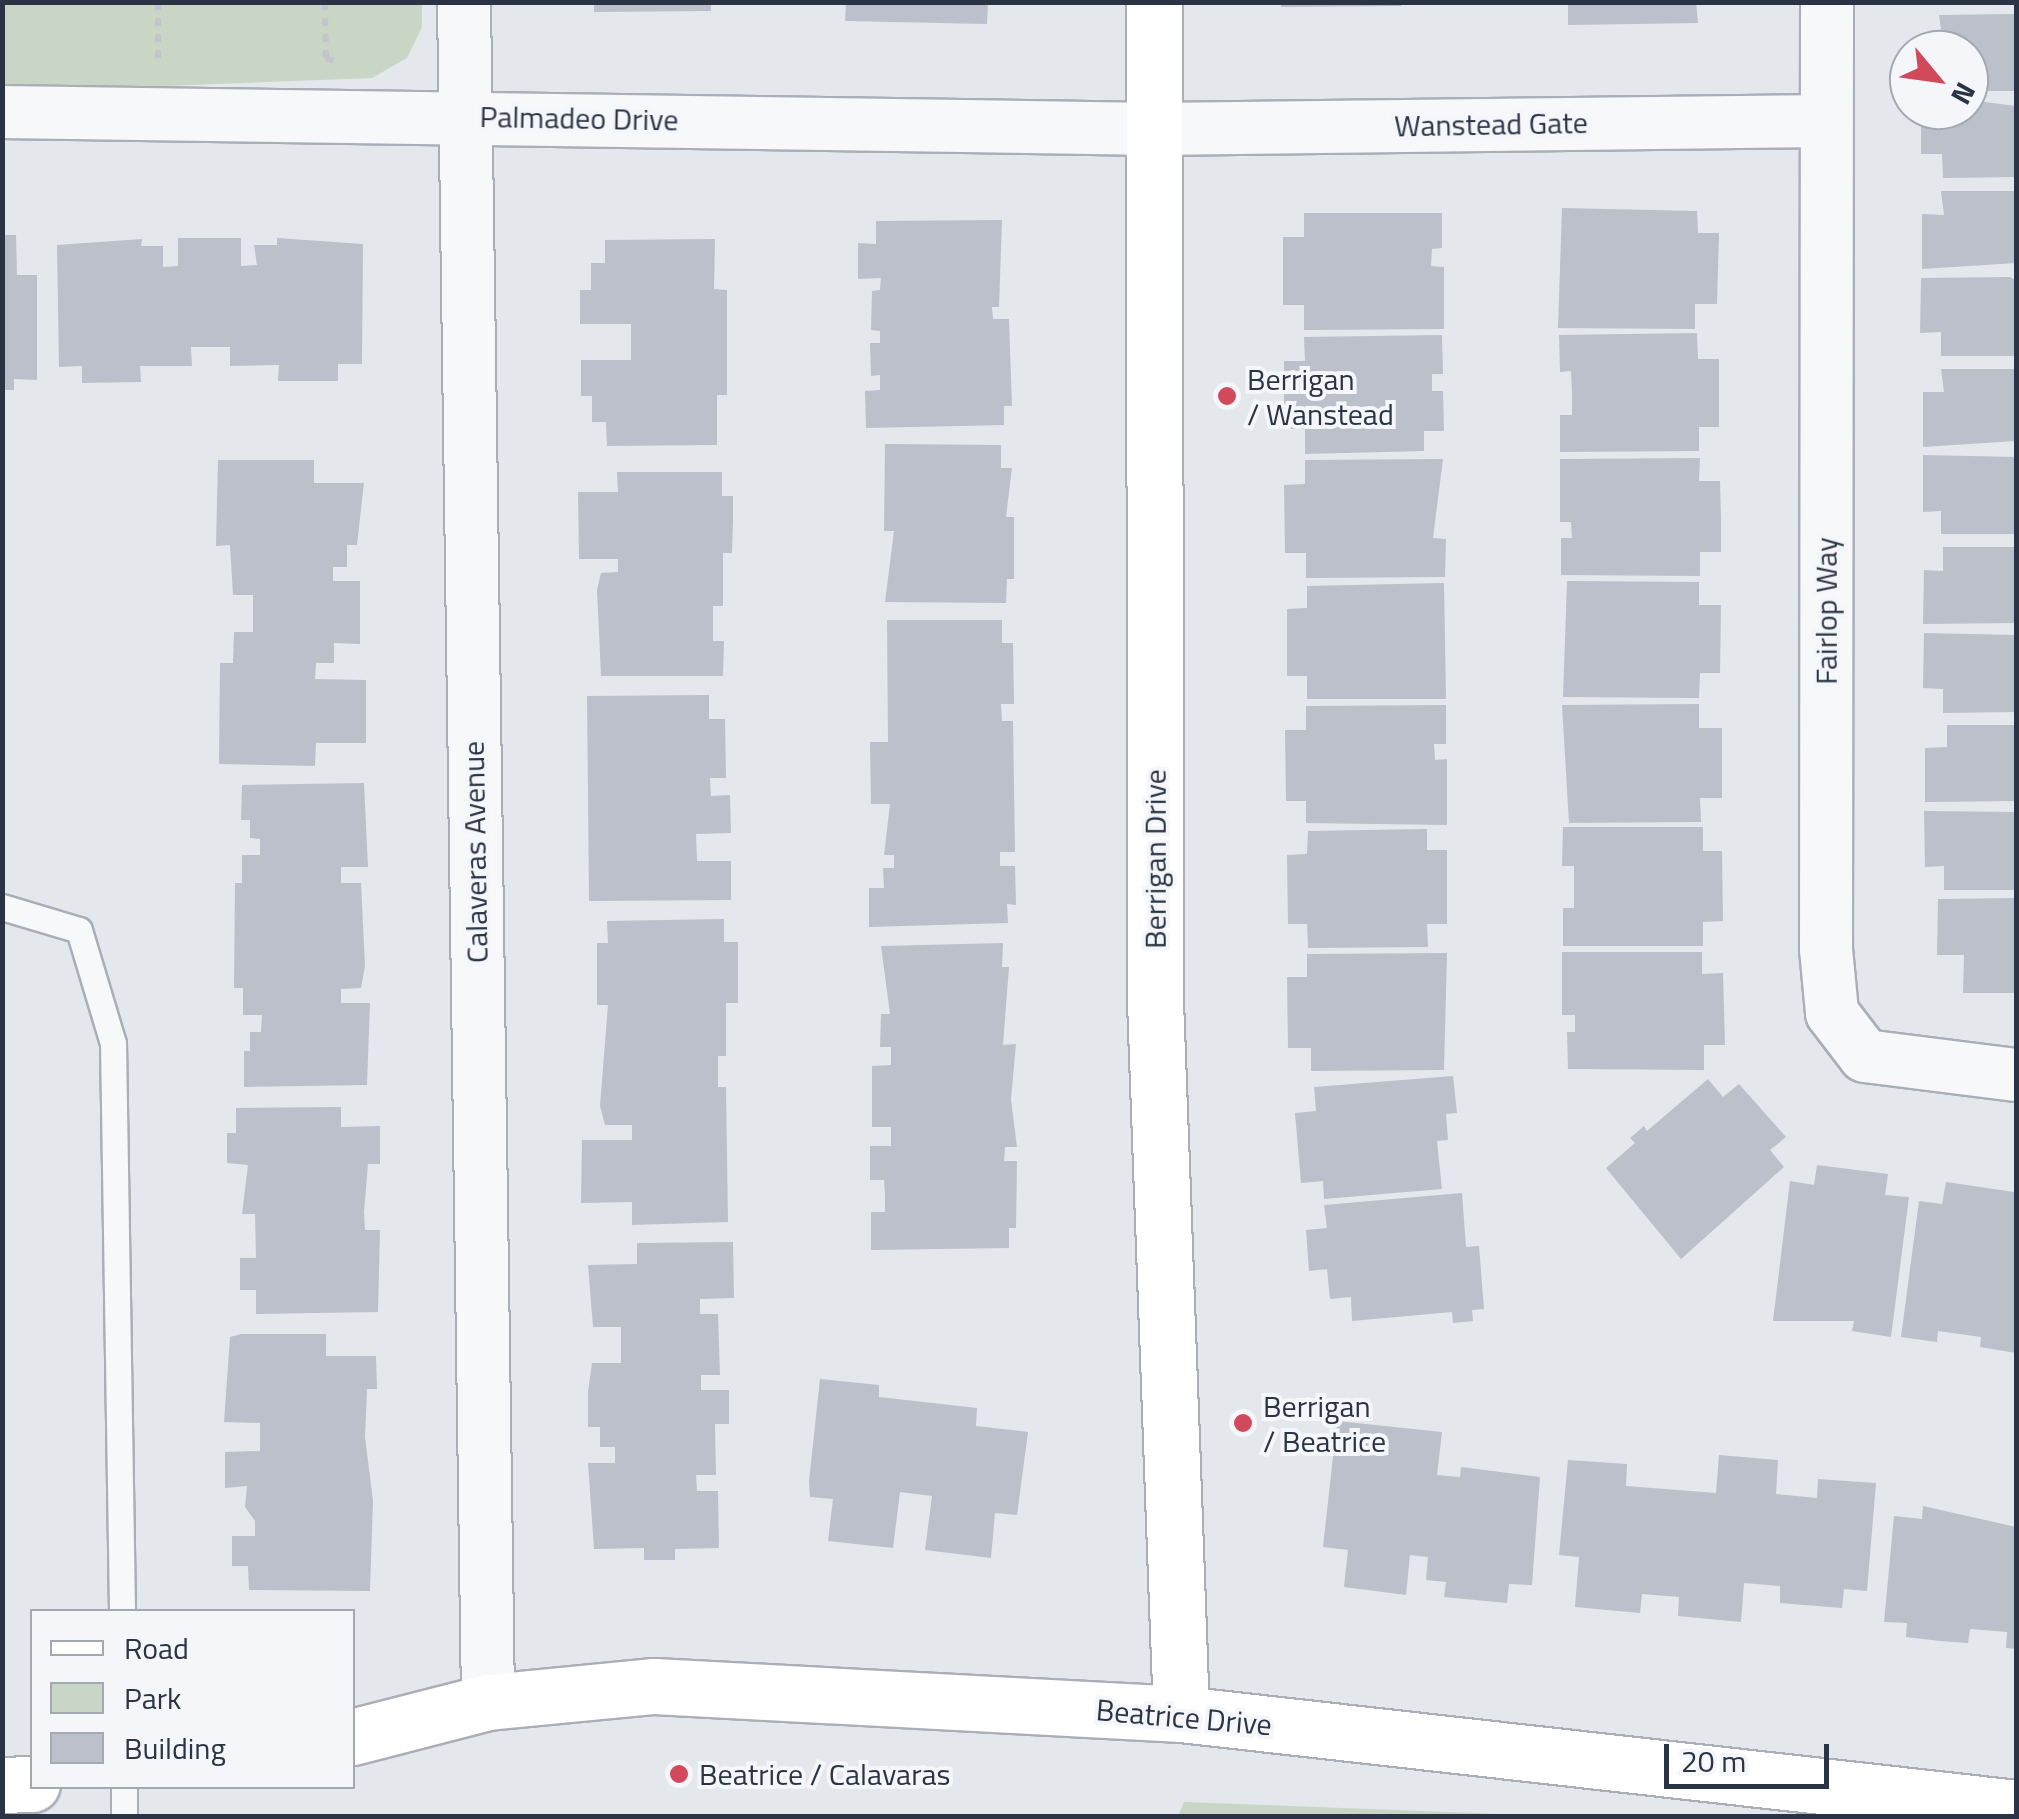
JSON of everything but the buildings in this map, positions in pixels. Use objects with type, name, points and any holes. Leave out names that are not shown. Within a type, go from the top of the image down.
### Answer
[{"type":"street","name":"Calaveras Avenue","points":[[464,2],[488,1702]]},
{"type":"street","name":"Berrigan Drive","points":[[1154,2],[1154,1002],[1181,1714]]},
{"type":"street","name":"Fairlop Way","points":[[1827,2],[1826,949],[1832,1013],[1865,1056],[2016,1075]]},
{"type":"street","name":"Palmadeo Drive","points":[[2,112],[1155,129]]},
{"type":"street","name":"Wanstead Gate","points":[[1155,129],[1826,122]]},
{"type":"street","name":"Beatrice Drive","points":[[355,1735],[488,1702],[654,1686],[1181,1714],[1986,1809]]},
{"type":"street","points":[[2,1785],[30,1784]]},
{"type":"lane","points":[[2,907],[79,930],[114,1043],[122,1609]]},
{"type":"lane","points":[[124,1789],[124,1816]]},
{"type":"path","points":[[158,2],[158,59]]},
{"type":"path","points":[[325,2],[326,58],[340,62]]},
{"type":"green space","points":[[2,3],[422,3],[422,27],[407,58],[372,78],[3,92]]},
{"type":"green space","points":[[1184,1802],[1550,1816],[1178,1816]]},
{"type":"place","name":"Berrigan / Wanstead","points":[[1227,396]]},
{"type":"place","name":"Berrigan / Beatrice","points":[[1243,1423]]},
{"type":"place","name":"Beatrice / Calavaras","points":[[679,1774]]}]
